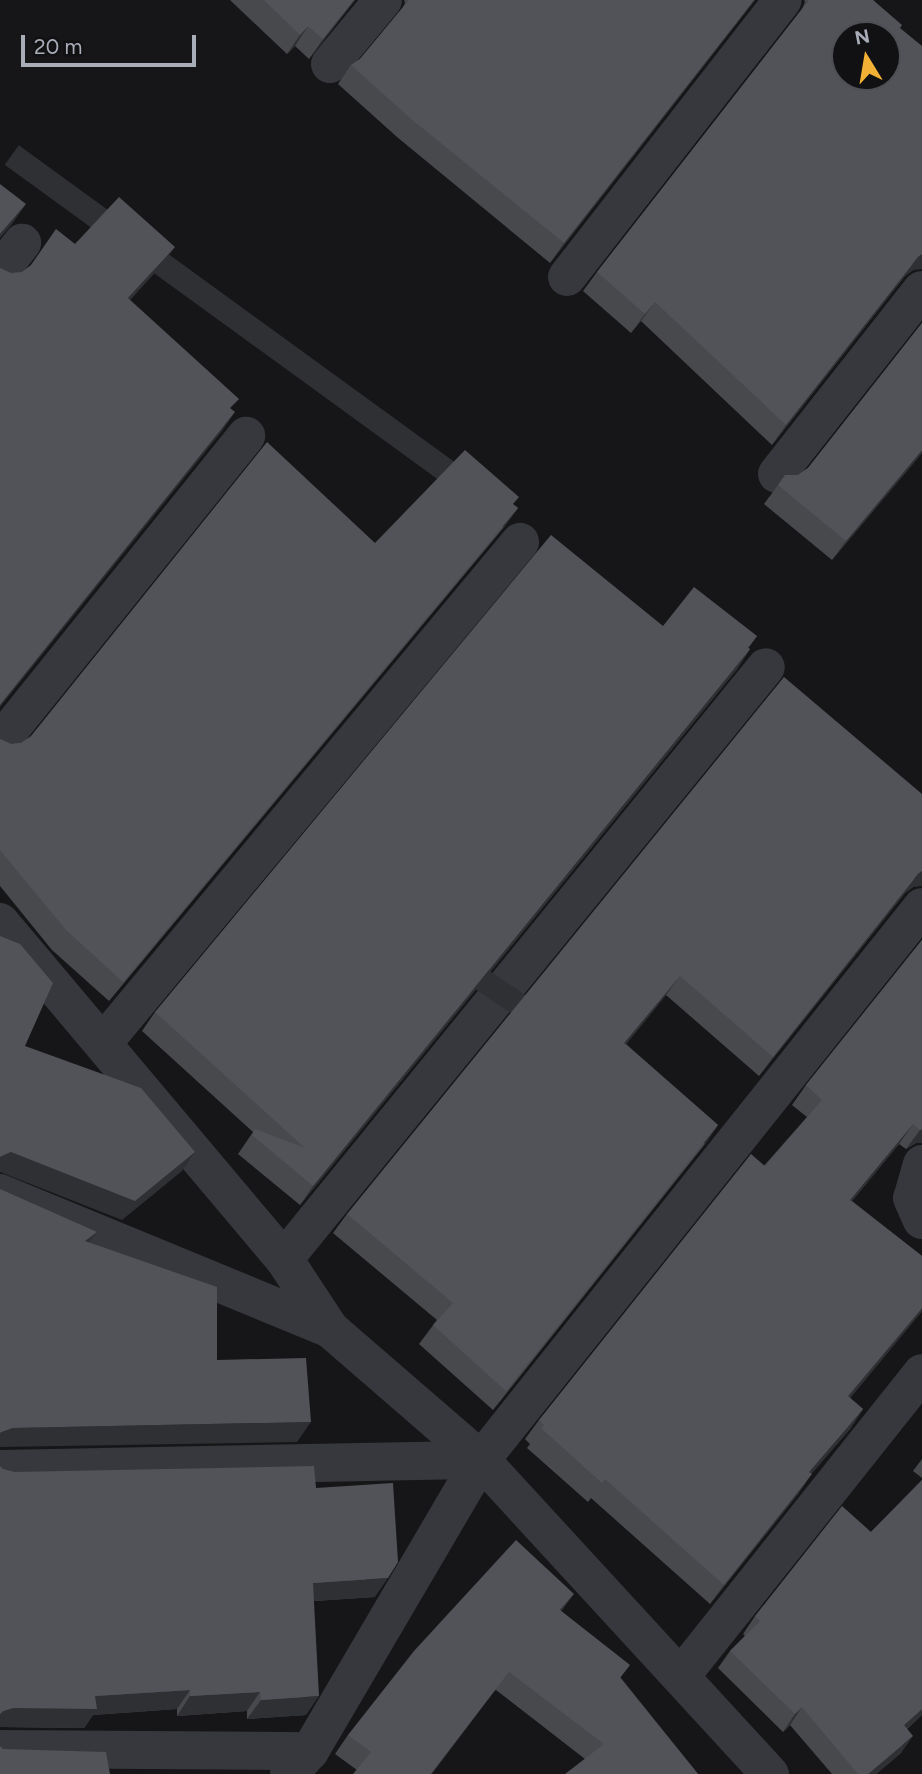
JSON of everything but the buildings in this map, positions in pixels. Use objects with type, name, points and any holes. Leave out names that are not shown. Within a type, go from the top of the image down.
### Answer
[{"type":"street","points":[[330,64],[383,0]]},
{"type":"street","points":[[567,277],[783,0]]},
{"type":"street","points":[[776,474],[922,290]]},
{"type":"street","points":[[0,741],[246,436]]},
{"type":"street","points":[[103,1043],[520,542]]},
{"type":"street","points":[[284,1259],[766,667]]},
{"type":"street","points":[[0,1749],[299,1762],[481,1460],[922,908]]},
{"type":"street","points":[[0,922],[284,1259],[330,1329],[481,1460],[770,1774]]},
{"type":"street","points":[[922,1164],[912,1198],[922,1220]]},
{"type":"street","points":[[0,1193],[330,1329]]},
{"type":"street","points":[[681,1676],[922,1373]]},
{"type":"street","points":[[0,1469],[481,1460]]}]
